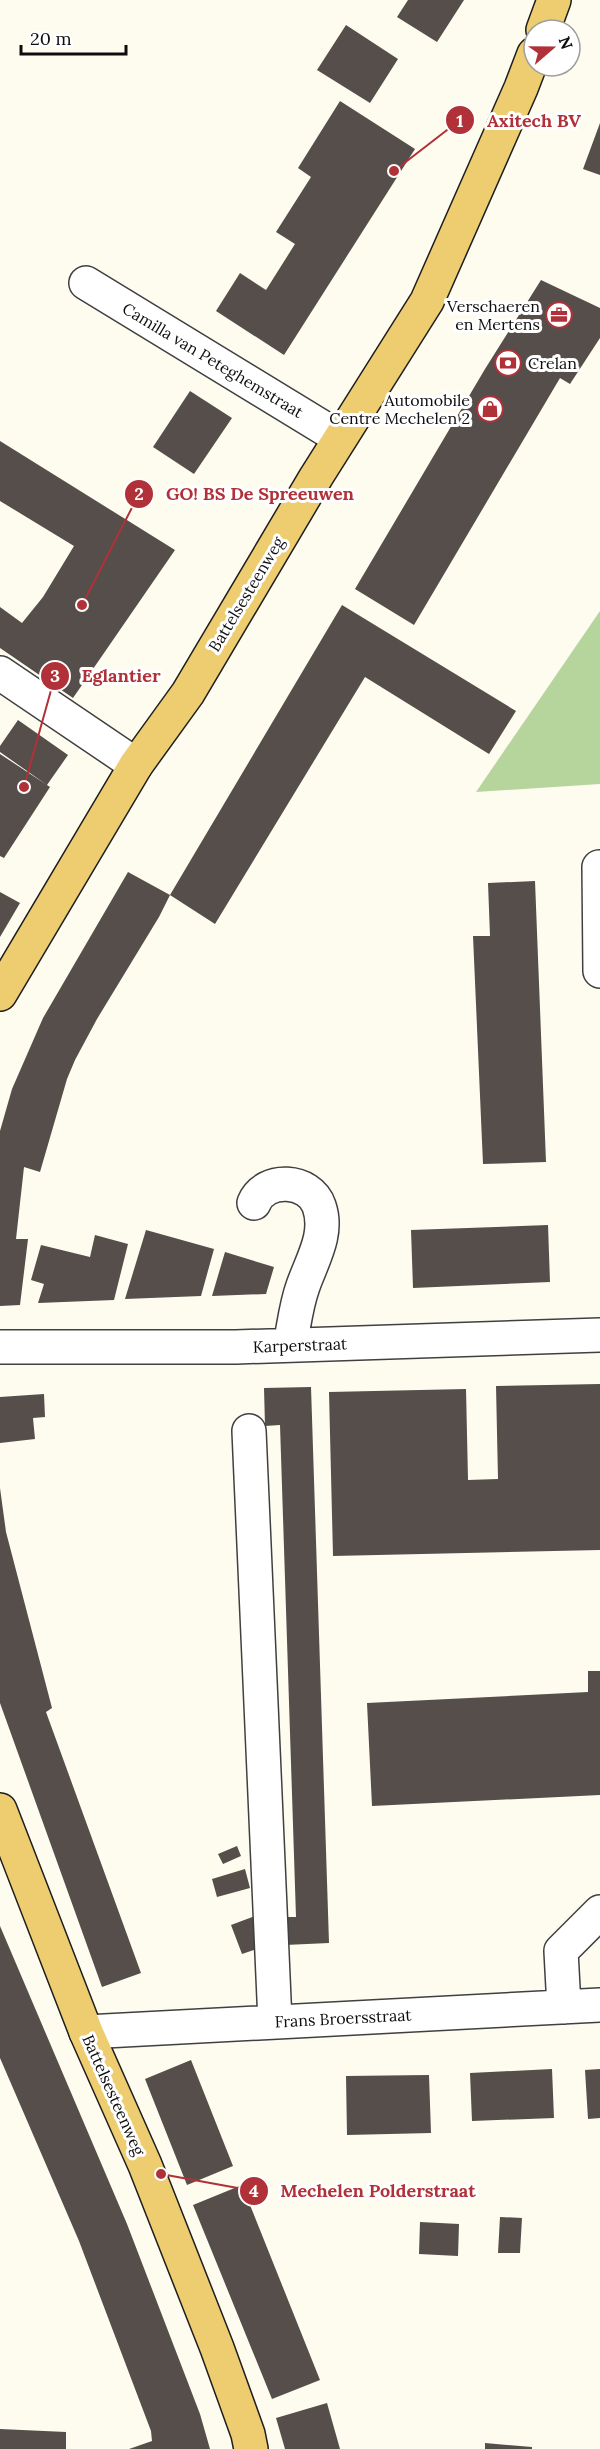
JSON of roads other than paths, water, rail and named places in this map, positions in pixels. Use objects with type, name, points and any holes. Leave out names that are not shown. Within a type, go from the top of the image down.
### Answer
[{"type":"main road","points":[[547,18],[554,0]]},
{"type":"main road","name":"Battelsesteenweg","points":[[0,994],[136,765],[188,693],[340,438],[427,301],[525,78]]},
{"type":"main road","name":"Battelsesteenweg","points":[[0,1810],[86,2032],[145,2165],[205,2316],[248,2434],[251,2449]]},
{"type":"street","name":"Camilla van Peteghemstraat","points":[[86,283],[340,438]]},
{"type":"street","points":[[0,673],[136,765]]},
{"type":"street","points":[[599,867],[600,971]]},
{"type":"street","points":[[254,1203],[256,1196],[266,1190],[289,1183],[303,1187],[314,1195],[320,1207],[323,1225],[315,1259],[303,1287],[290,1345]]},
{"type":"street","name":"Karperstraat","points":[[0,1347],[290,1345],[600,1335]]},
{"type":"street","points":[[249,1431],[275,2022]]},
{"type":"street","points":[[564,2007],[561,1951],[600,1912]]},
{"type":"street","name":"Frans Broersstraat","points":[[86,2032],[600,2005]]},
{"type":"place","name":"Axitech BV","points":[[394,171]]},
{"type":"place","name":"Verschaeren en Mertens","points":[[559,315]]},
{"type":"place","name":"Crelan","points":[[508,363]]},
{"type":"place","name":"Automobile Centre Mechelen 2","points":[[490,409]]},
{"type":"place","name":"GO! BS De Spreeuwen","points":[[82,605]]},
{"type":"place","name":"Eglantier","points":[[24,787]]},
{"type":"place","name":"Mechelen Polderstraat","points":[[161,2174]]}]
